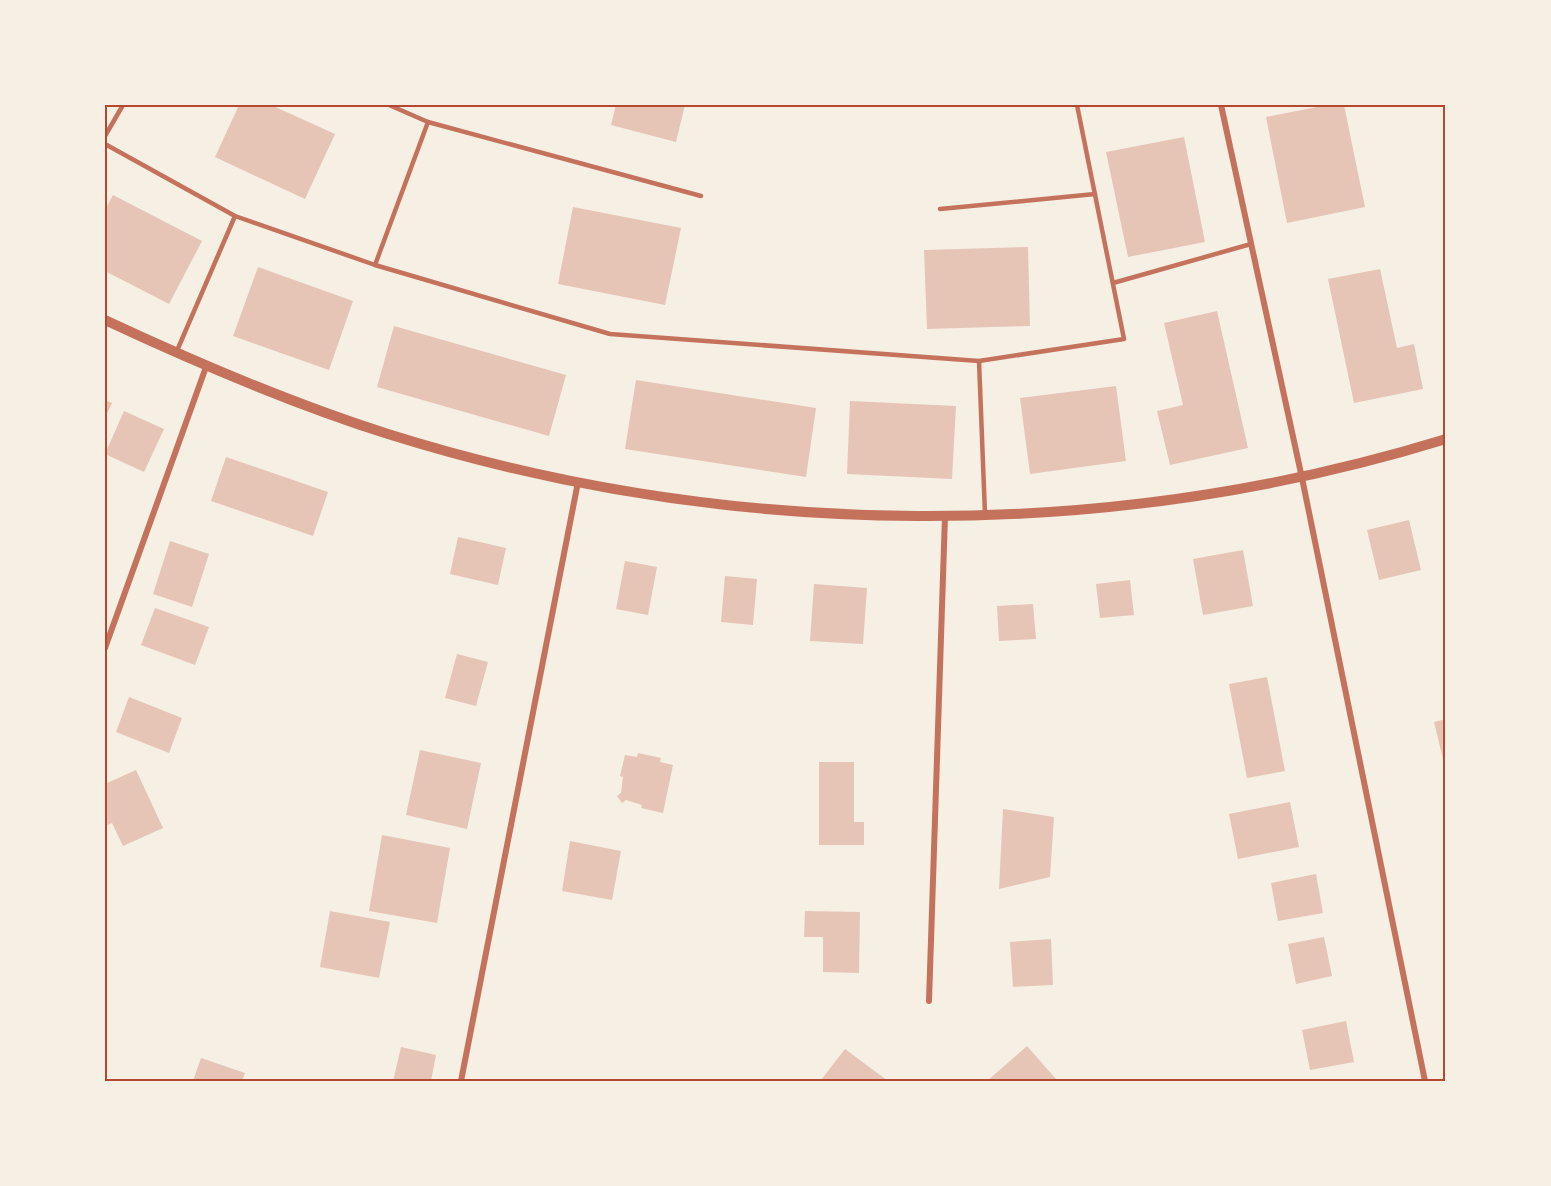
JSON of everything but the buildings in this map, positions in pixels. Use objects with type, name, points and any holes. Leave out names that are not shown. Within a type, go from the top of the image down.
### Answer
[{"type":"street","points":[[1221,105],[1302,478],[1425,1081]]},
{"type":"street","points":[[105,320],[206,367],[297,403],[389,434],[482,460],[578,482],[669,497],[760,508],[853,514],[945,516],[1035,513],[1124,506],[1213,494],[1302,478],[1446,439]]},
{"type":"street","points":[[105,648],[206,367]]},
{"type":"street","points":[[461,1081],[578,482]]},
{"type":"street","points":[[929,1001],[945,516]]},
{"type":"lane","points":[[105,136],[123,105]]},
{"type":"lane","points":[[389,105],[428,122],[700,196]]},
{"type":"lane","points":[[105,144],[235,216],[375,266],[610,334],[979,361],[1124,339],[1077,105]]},
{"type":"lane","points":[[375,266],[428,122]]},
{"type":"lane","points":[[939,209],[1095,194]]},
{"type":"lane","points":[[176,353],[235,216]]},
{"type":"lane","points":[[1113,282],[1251,244]]},
{"type":"lane","points":[[979,361],[985,515]]}]
